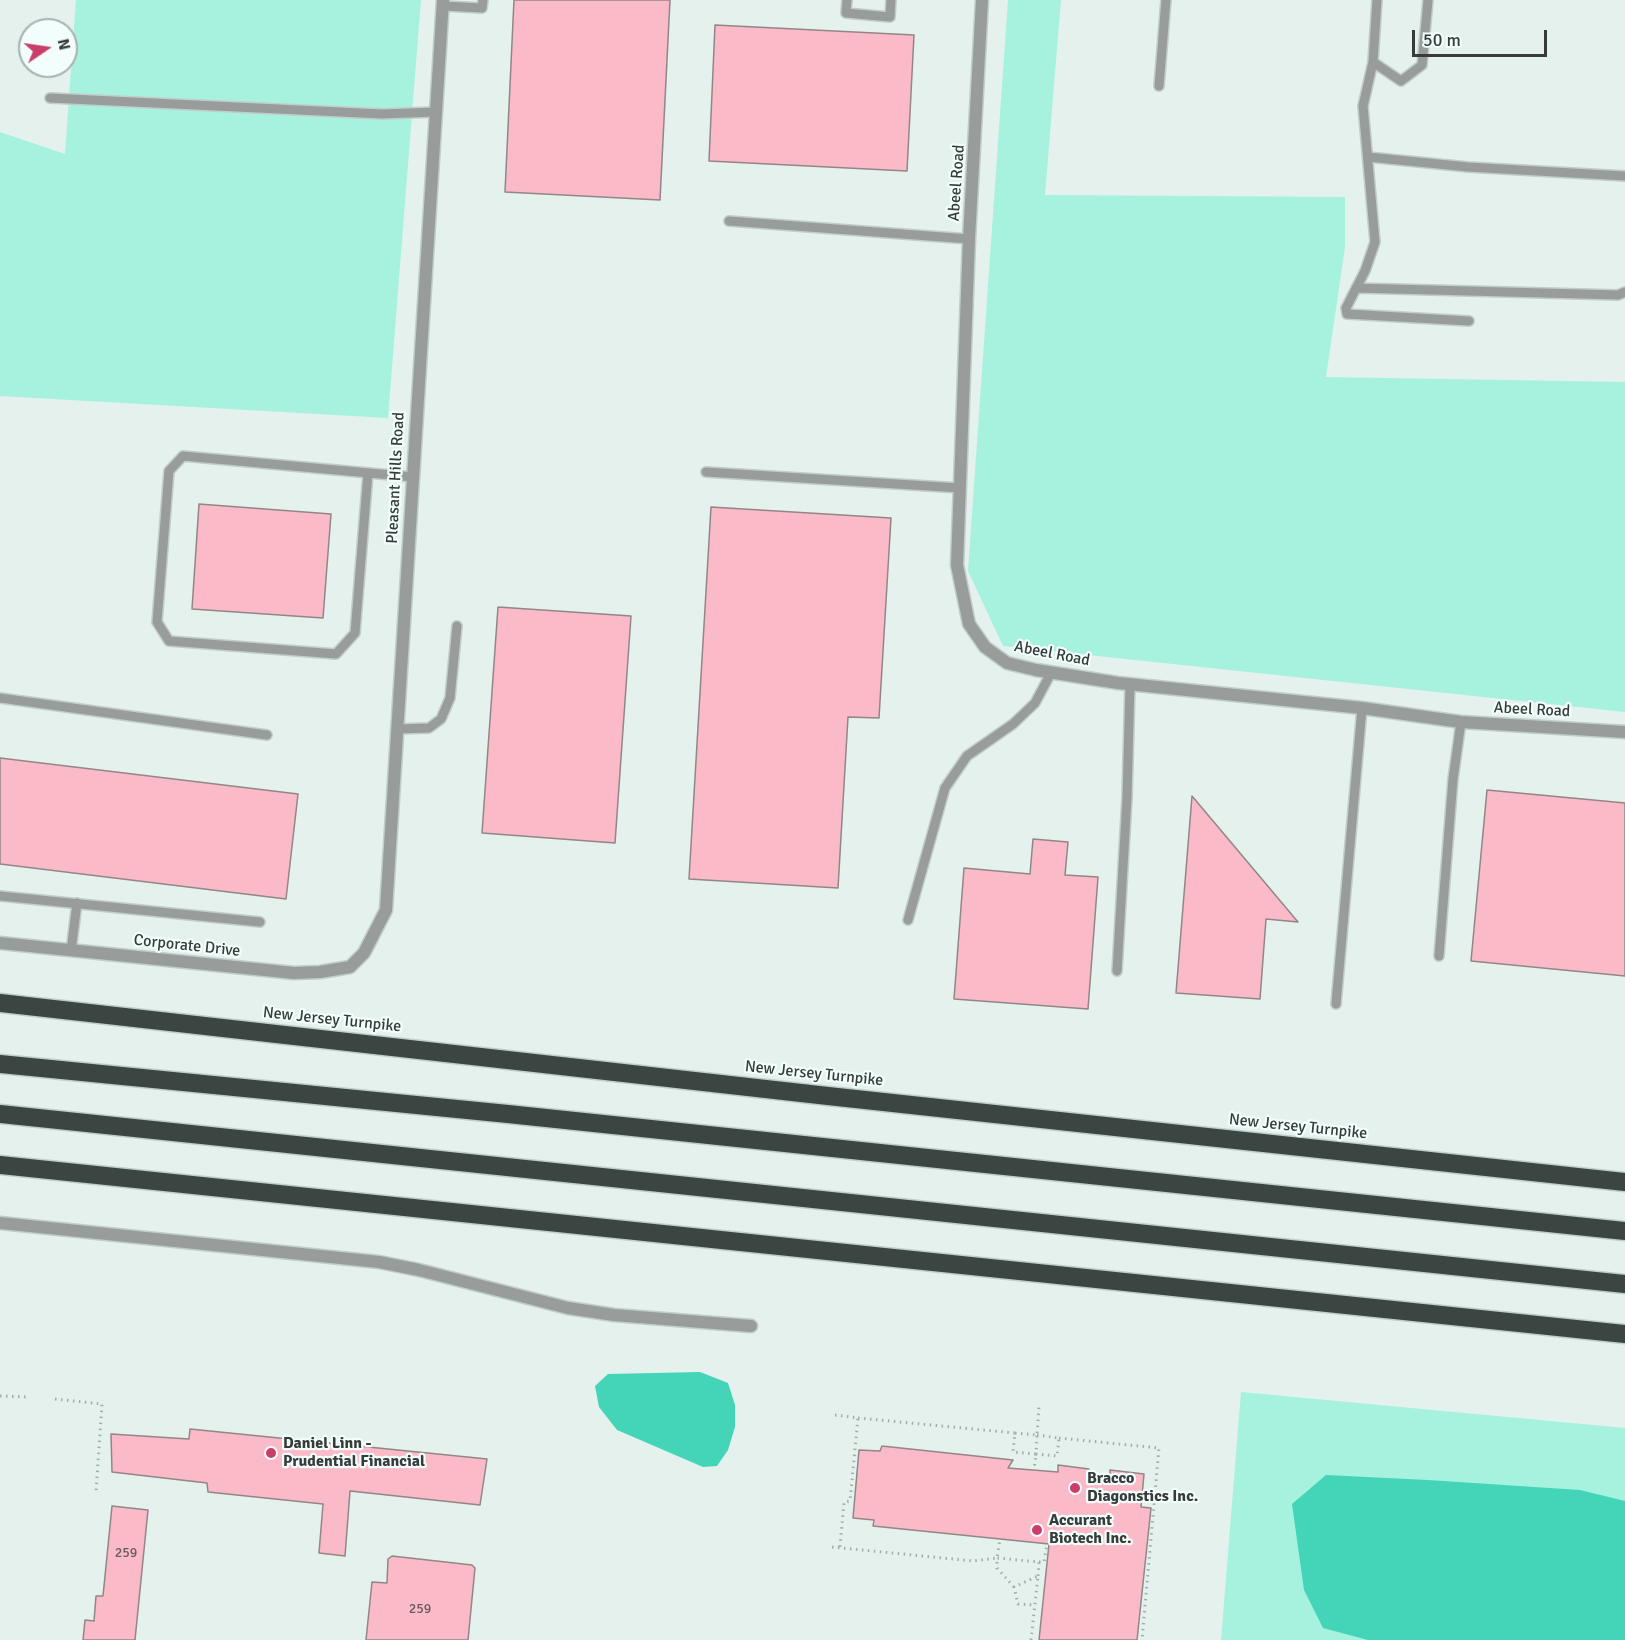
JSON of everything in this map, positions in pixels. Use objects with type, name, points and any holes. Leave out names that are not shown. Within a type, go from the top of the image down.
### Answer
[{"type":"highway","name":"New Jersey Turnpike","points":[[0,1003],[863,1100],[1625,1182]]},
{"type":"highway","points":[[0,1064],[520,1115],[1625,1231]]},
{"type":"highway","points":[[0,1114],[1625,1284]]},
{"type":"highway","points":[[0,1165],[1625,1334]]},
{"type":"street","name":"Abeel Road","points":[[982,0],[969,239],[957,565],[969,624],[985,647],[1007,663],[1051,673],[1130,684],[1362,708],[1461,722],[1625,732]]},
{"type":"street","name":"Pleasant Hills Road","points":[[364,953],[386,910],[443,3]]},
{"type":"street","name":"Corporate Drive","points":[[0,944],[294,973],[350,967],[364,953]]},
{"type":"street","points":[[0,1223],[379,1262],[568,1308],[614,1315],[751,1326]]},
{"type":"lane","points":[[443,3],[482,8],[483,0]]},
{"type":"lane","points":[[847,0],[846,13],[890,17],[891,0]]},
{"type":"lane","points":[[1159,86],[1166,0]]},
{"type":"lane","points":[[1377,0],[1373,62],[1364,106],[1375,242],[1365,271],[1346,308],[1347,314],[1469,321]]},
{"type":"lane","points":[[1373,62],[1401,81],[1422,66],[1428,0]]},
{"type":"lane","points":[[50,98],[382,114],[436,112]]},
{"type":"lane","points":[[1368,157],[1625,176]]},
{"type":"lane","points":[[729,221],[969,239]]},
{"type":"lane","points":[[1356,288],[1618,295],[1625,292]]},
{"type":"lane","points":[[368,473],[355,633],[336,654],[169,641],[157,622],[169,471],[183,456],[412,477]]},
{"type":"lane","points":[[706,472],[960,488]]},
{"type":"lane","points":[[398,729],[429,728],[441,719],[450,698],[457,626]]},
{"type":"lane","points":[[908,920],[945,788],[967,756],[1013,724],[1035,703],[1051,673]]},
{"type":"lane","points":[[1117,971],[1127,798],[1130,684]]},
{"type":"lane","points":[[0,698],[267,735]]},
{"type":"lane","points":[[1336,1004],[1362,708]]},
{"type":"lane","points":[[1439,956],[1453,779],[1461,722]]},
{"type":"lane","points":[[0,896],[260,922]]},
{"type":"lane","points":[[71,951],[78,903]]},
{"type":"path","points":[[0,1396],[29,1397]]},
{"type":"path","points":[[55,1399],[102,1404],[96,1492]]},
{"type":"path","points":[[1034,1470],[1039,1406]]},
{"type":"path","points":[[835,1415],[1159,1448],[1142,1640]]},
{"type":"path","points":[[840,1547],[844,1502],[849,1501],[858,1418]]},
{"type":"path","points":[[1015,1433],[1013,1452],[1057,1456],[1059,1438]]},
{"type":"path","points":[[1000,1539],[997,1568],[1014,1587],[1018,1604],[1034,1605]]},
{"type":"path","points":[[832,1547],[952,1560],[973,1561],[997,1558],[1044,1562],[1047,1544]]},
{"type":"path","points":[[1031,1640],[1040,1562]]},
{"type":"path","points":[[1014,1587],[1038,1576]]},
{"type":"shaded area","points":[[76,0],[421,0],[388,418],[0,396],[0,132],[65,154],[70,78],[78,78],[78,18],[75,18]]},
{"type":"shaded area","points":[[1008,0],[1061,0],[1045,195],[1345,197],[1345,247],[1326,377],[1625,382],[1625,712],[1003,646],[968,571]]},
{"type":"shaded area","points":[[700,1372],[728,1383],[735,1405],[735,1427],[728,1450],[717,1466],[703,1467],[617,1430],[599,1407],[595,1386],[608,1374]]},
{"type":"shaded area","points":[[1241,1392],[1625,1428],[1625,1640],[1221,1640]]},
{"type":"shaded area","points":[[1326,1475],[1580,1490],[1625,1501],[1625,1640],[1368,1640],[1323,1628],[1304,1590],[1292,1504]]},
{"type":"building","points":[[514,0],[670,0],[660,200],[505,192]]},
{"type":"building","points":[[715,25],[914,35],[907,171],[709,161]]},
{"type":"building","points":[[199,504],[331,514],[323,618],[192,609]]},
{"type":"building","points":[[711,507],[891,518],[879,718],[848,717],[838,888],[689,879]]},
{"type":"building","points":[[498,607],[631,616],[615,843],[482,833]]},
{"type":"building","points":[[0,758],[298,794],[286,899],[0,864]]},
{"type":"building","points":[[1487,790],[1625,803],[1625,976],[1471,961]]},
{"type":"building","points":[[1192,796],[1298,922],[1266,919],[1260,999],[1176,993]]},
{"type":"building","points":[[1033,839],[1068,842],[1065,875],[1098,877],[1088,1009],[954,999],[964,868],[1030,874]]},
{"type":"building","points":[[190,1429],[487,1459],[480,1505],[350,1491],[345,1556],[319,1553],[323,1504],[208,1492],[207,1483],[112,1472],[111,1434],[189,1439]]},
{"type":"building","points":[[882,1446],[1013,1460],[1008,1468],[1058,1472],[1058,1465],[1089,1469],[1090,1475],[1110,1477],[1110,1470],[1144,1474],[1141,1507],[1151,1508],[1137,1640],[1039,1640],[1049,1544],[873,1526],[874,1520],[853,1518],[859,1450],[880,1451]]},
{"type":"building","points":[[112,1506],[148,1510],[135,1640],[83,1640],[85,1620],[94,1621],[96,1596],[103,1596]]},
{"type":"building","points":[[392,1556],[472,1565],[475,1568],[468,1640],[366,1640],[372,1582],[387,1583],[388,1559]]},
{"type":"place","name":"Daniel Linn - Prudential Financial","points":[[271,1453]]},
{"type":"place","name":"Bracco Diagonstics Inc.","points":[[1075,1488]]},
{"type":"place","name":"Accurant Biotech Inc.","points":[[1037,1530]]}]
